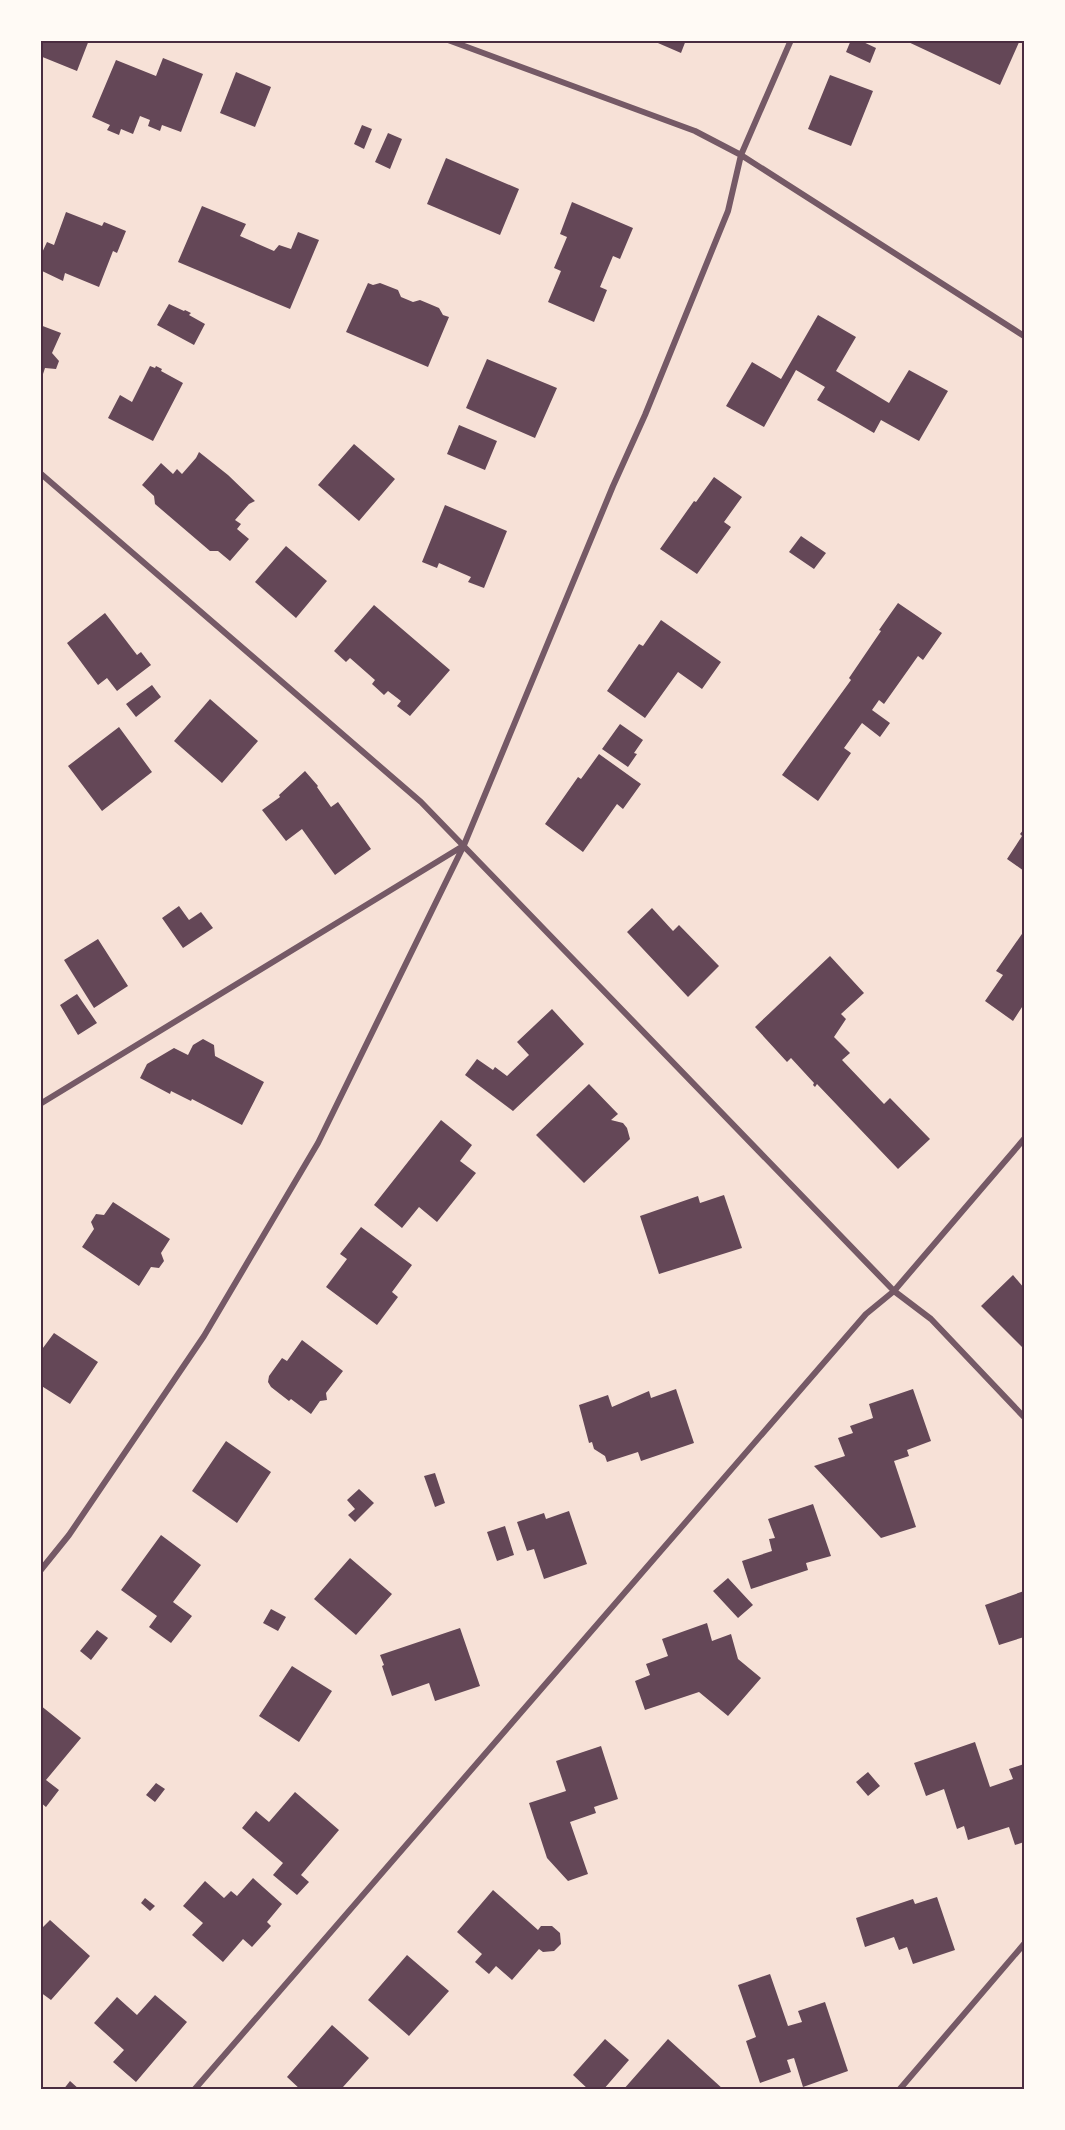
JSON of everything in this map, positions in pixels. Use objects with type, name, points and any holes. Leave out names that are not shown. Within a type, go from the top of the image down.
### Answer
[{"type":"street","points":[[447,40],[695,131],[741,155],[1024,336]]},
{"type":"street","points":[[40,1571],[69,1535],[204,1336],[264,1238],[318,1143],[464,845],[728,211],[741,155],[791,40]]},
{"type":"street","points":[[40,473],[421,802],[894,1291],[931,1319],[1024,1418]]},
{"type":"street","points":[[40,1104],[464,845]]},
{"type":"street","points":[[194,2090],[866,1314],[894,1291],[1024,1139]]},
{"type":"street","points":[[899,2090],[1024,1944]]},
{"type":"building","points":[[40,40],[89,40],[77,71],[40,56]]},
{"type":"building","points":[[651,40],[686,40],[681,53]]},
{"type":"building","points":[[851,40],[859,40],[876,48],[870,63],[846,52]]},
{"type":"building","points":[[904,40],[1020,40],[1000,85]]},
{"type":"building","points":[[163,58],[203,74],[181,132],[162,125],[160,131],[148,126],[150,120],[140,116],[133,134],[121,129],[119,135],[107,130],[110,125],[92,117],[116,60],[156,76]]},
{"type":"building","points":[[236,72],[271,87],[255,127],[220,113]]},
{"type":"building","points":[[830,75],[873,91],[851,146],[808,129]]},
{"type":"building","points":[[362,125],[372,129],[364,149],[354,144]]},
{"type":"building","points":[[388,133],[402,139],[390,169],[375,162]]},
{"type":"building","points":[[446,158],[519,189],[500,235],[427,204]]},
{"type":"building","points":[[572,202],[633,228],[620,259],[613,256],[600,287],[607,290],[594,322],[548,302],[561,271],[554,268],[567,237],[560,234]]},
{"type":"building","points":[[202,206],[246,224],[240,236],[274,251],[279,245],[291,249],[298,232],[319,240],[290,309],[178,262]]},
{"type":"building","points":[[66,212],[102,226],[104,222],[126,231],[117,253],[113,251],[99,287],[65,273],[63,281],[40,270],[40,257],[47,242],[54,245]]},
{"type":"building","points":[[368,283],[373,285],[380,283],[398,290],[401,297],[413,302],[420,300],[439,308],[443,315],[449,317],[428,367],[346,332]]},
{"type":"building","points":[[169,304],[191,313],[189,315],[205,324],[194,345],[157,325]]},
{"type":"building","points":[[818,315],[856,337],[836,371],[889,403],[909,370],[948,391],[919,441],[881,420],[874,433],[817,400],[825,387],[796,370],[764,427],[726,406],[752,362],[781,379]]},
{"type":"building","points":[[40,325],[61,333],[52,353],[59,361],[56,369],[45,368],[41,380]]},
{"type":"building","points":[[487,359],[557,388],[535,438],[466,408]]},
{"type":"building","points":[[150,366],[162,369],[161,371],[183,383],[153,441],[108,418],[120,395],[132,402]]},
{"type":"building","points":[[459,425],[497,441],[485,470],[447,454]]},
{"type":"building","points":[[354,444],[395,479],[359,521],[318,485]]},
{"type":"building","points":[[199,452],[255,501],[249,504],[235,520],[241,524],[237,529],[249,539],[230,561],[218,551],[210,551],[155,504],[154,496],[142,485],[161,463],[173,474],[177,469],[182,474]]},
{"type":"building","points":[[714,477],[742,497],[724,522],[731,527],[697,574],[660,549]]},
{"type":"building","points":[[445,505],[507,531],[484,588],[468,582],[471,577],[439,563],[437,568],[422,562]]},
{"type":"building","points":[[801,536],[826,553],[814,569],[789,552]]},
{"type":"building","points":[[286,546],[327,581],[296,618],[255,582]]},
{"type":"building","points":[[898,603],[942,633],[923,660],[918,656],[884,704],[879,700],[872,710],[890,723],[880,737],[862,723],[844,748],[851,753],[818,801],[782,775],[851,680],[849,678]]},
{"type":"building","points":[[374,605],[450,670],[410,716],[397,706],[401,701],[388,691],[384,695],[372,684],[375,680],[350,658],[346,662],[334,651]]},
{"type":"building","points":[[105,613],[137,655],[141,652],[151,665],[117,691],[107,678],[98,685],[67,643]]},
{"type":"building","points":[[661,620],[721,662],[702,689],[678,672],[645,718],[607,691],[639,644],[643,646]]},
{"type":"building","points":[[152,685],[161,697],[136,717],[126,704]]},
{"type":"building","points":[[210,699],[258,741],[222,783],[174,741]]},
{"type":"building","points":[[620,724],[643,740],[628,767],[602,749]]},
{"type":"building","points":[[119,727],[152,772],[102,811],[68,766]]},
{"type":"building","points":[[599,754],[641,784],[623,809],[617,804],[583,852],[545,824],[578,777],[581,779]]},
{"type":"building","points":[[305,771],[331,807],[338,802],[371,849],[335,875],[302,829],[286,841],[262,810],[280,797],[279,795]]},
{"type":"building","points":[[1024,829],[1024,871],[1007,859]]},
{"type":"building","points":[[179,906],[189,920],[201,912],[213,928],[183,948],[162,918]]},
{"type":"building","points":[[652,908],[673,931],[679,925],[719,966],[688,997],[627,932]]},
{"type":"building","points":[[1024,931],[1024,1004],[1013,1021],[985,1001],[1003,975],[996,971]]},
{"type":"building","points":[[98,939],[128,986],[94,1008],[64,960]]},
{"type":"building","points":[[830,956],[864,993],[841,1014],[846,1019],[834,1037],[850,1053],[842,1060],[884,1104],[890,1098],[930,1139],[898,1169],[817,1084],[815,1087],[813,1085],[814,1083],[791,1058],[787,1062],[755,1027]]},
{"type":"building","points":[[77,994],[97,1023],[78,1035],[60,1005]]},
{"type":"building","points":[[552,1009],[584,1044],[513,1111],[465,1075],[477,1059],[493,1070],[495,1067],[507,1076],[529,1055],[517,1042]]},
{"type":"building","points":[[203,1039],[214,1045],[215,1056],[264,1082],[242,1125],[192,1099],[191,1101],[171,1091],[170,1094],[140,1078],[147,1064],[174,1048],[188,1055],[193,1045]]},
{"type":"building","points":[[589,1084],[618,1114],[611,1120],[623,1123],[630,1139],[584,1183],[536,1135]]},
{"type":"building","points":[[441,1120],[472,1145],[460,1161],[476,1173],[437,1222],[419,1207],[402,1228],[374,1205]]},
{"type":"building","points":[[724,1195],[742,1248],[659,1274],[640,1216],[698,1196],[700,1203]]},
{"type":"building","points":[[113,1202],[170,1239],[161,1253],[164,1261],[159,1268],[151,1267],[139,1286],[82,1247],[94,1229],[91,1222],[96,1214],[104,1215]]},
{"type":"building","points":[[361,1227],[412,1265],[392,1292],[398,1297],[377,1325],[326,1287],[347,1259],[340,1254]]},
{"type":"building","points":[[1013,1275],[1024,1288],[1024,1349],[981,1306]]},
{"type":"building","points":[[54,1333],[98,1362],[70,1404],[40,1385],[40,1352]]},
{"type":"building","points":[[302,1340],[343,1371],[326,1393],[327,1400],[320,1401],[311,1414],[291,1399],[289,1401],[268,1382],[269,1376],[282,1358],[287,1361]]},
{"type":"building","points":[[676,1389],[694,1443],[641,1461],[638,1452],[607,1462],[605,1456],[594,1449],[592,1442],[589,1443],[579,1405],[608,1395],[612,1407],[649,1391],[651,1398]]},
{"type":"building","points":[[913,1389],[931,1441],[907,1450],[909,1456],[894,1461],[916,1527],[881,1538],[814,1466],[845,1456],[838,1438],[853,1433],[850,1426],[873,1418],[869,1404]]},
{"type":"building","points":[[226,1441],[271,1472],[237,1523],[192,1491]]},
{"type":"building","points":[[435,1473],[445,1503],[435,1507],[424,1476]]},
{"type":"building","points":[[359,1489],[374,1503],[355,1522],[348,1515],[355,1509],[347,1500]]},
{"type":"building","points":[[813,1504],[831,1556],[806,1563],[808,1570],[751,1589],[742,1561],[772,1551],[769,1539],[775,1538],[768,1519]]},
{"type":"building","points":[[569,1511],[587,1564],[544,1579],[534,1549],[527,1551],[517,1522],[544,1513],[546,1519]]},
{"type":"building","points":[[505,1526],[514,1555],[497,1561],[487,1532]]},
{"type":"building","points":[[161,1535],[201,1565],[173,1602],[192,1616],[171,1643],[149,1627],[157,1616],[121,1590]]},
{"type":"building","points":[[350,1558],[392,1594],[356,1635],[314,1599]]},
{"type":"building","points":[[728,1578],[753,1605],[738,1618],[713,1591]]},
{"type":"building","points":[[1024,1591],[1024,1637],[999,1645],[985,1605]]},
{"type":"building","points":[[271,1609],[286,1617],[278,1631],[263,1623]]},
{"type":"building","points":[[707,1623],[712,1641],[731,1634],[738,1659],[761,1678],[728,1716],[699,1692],[645,1710],[635,1681],[650,1675],[646,1664],[668,1656],[662,1639]]},
{"type":"building","points":[[460,1628],[480,1686],[435,1701],[429,1683],[392,1696],[380,1655]]},
{"type":"building","points":[[97,1630],[108,1638],[91,1660],[80,1651]]},
{"type":"building","points":[[292,1666],[332,1691],[299,1742],[259,1716]]},
{"type":"building","points":[[40,1705],[81,1738],[46,1780],[59,1790],[46,1807],[40,1802]]},
{"type":"building","points":[[975,1742],[990,1787],[1013,1779],[1009,1769],[1024,1764],[1024,1842],[1015,1845],[1009,1827],[968,1840],[964,1826],[957,1829],[944,1789],[926,1796],[914,1763]]},
{"type":"building","points":[[601,1746],[618,1799],[594,1807],[596,1813],[570,1822],[588,1874],[568,1881],[547,1858],[529,1803],[566,1791],[556,1761]]},
{"type":"building","points":[[868,1772],[880,1786],[868,1796],[856,1782]]},
{"type":"building","points":[[156,1783],[165,1789],[155,1802],[146,1795]]},
{"type":"building","points":[[295,1792],[339,1830],[301,1875],[309,1882],[297,1895],[273,1875],[283,1863],[242,1828],[256,1811],[269,1822]]},
{"type":"building","points":[[253,1878],[282,1904],[267,1922],[271,1926],[252,1947],[243,1939],[223,1962],[192,1935],[203,1923],[183,1906],[205,1881],[224,1898],[231,1891],[237,1896]]},
{"type":"building","points":[[493,1890],[538,1930],[541,1926],[552,1926],[560,1933],[561,1944],[554,1951],[543,1952],[539,1949],[512,1980],[496,1966],[489,1974],[475,1962],[482,1954],[457,1932]]},
{"type":"building","points":[[937,1897],[955,1950],[913,1964],[907,1947],[899,1950],[894,1937],[865,1947],[856,1918],[913,1899],[915,1904]]},
{"type":"building","points":[[145,1898],[155,1906],[150,1911],[141,1903]]},
{"type":"building","points":[[50,1920],[90,1956],[51,2000],[40,1992],[40,1930]]},
{"type":"building","points":[[407,1955],[449,1991],[409,2036],[368,2000]]},
{"type":"building","points":[[770,1974],[788,2026],[802,2022],[798,2011],[825,2002],[848,2071],[803,2087],[794,2058],[787,2060],[791,2072],[760,2083],[746,2041],[756,2037],[738,1985]]},
{"type":"building","points":[[155,1995],[187,2022],[136,2082],[113,2062],[124,2050],[94,2023],[117,1997],[137,2015]]},
{"type":"building","points":[[332,2025],[369,2058],[343,2087],[345,2090],[301,2090],[287,2077]]},
{"type":"building","points":[[605,2039],[629,2060],[603,2090],[589,2090],[573,2075]]},
{"type":"building","points":[[668,2039],[724,2090],[623,2090]]},
{"type":"building","points":[[70,2081],[80,2090],[63,2090]]}]
